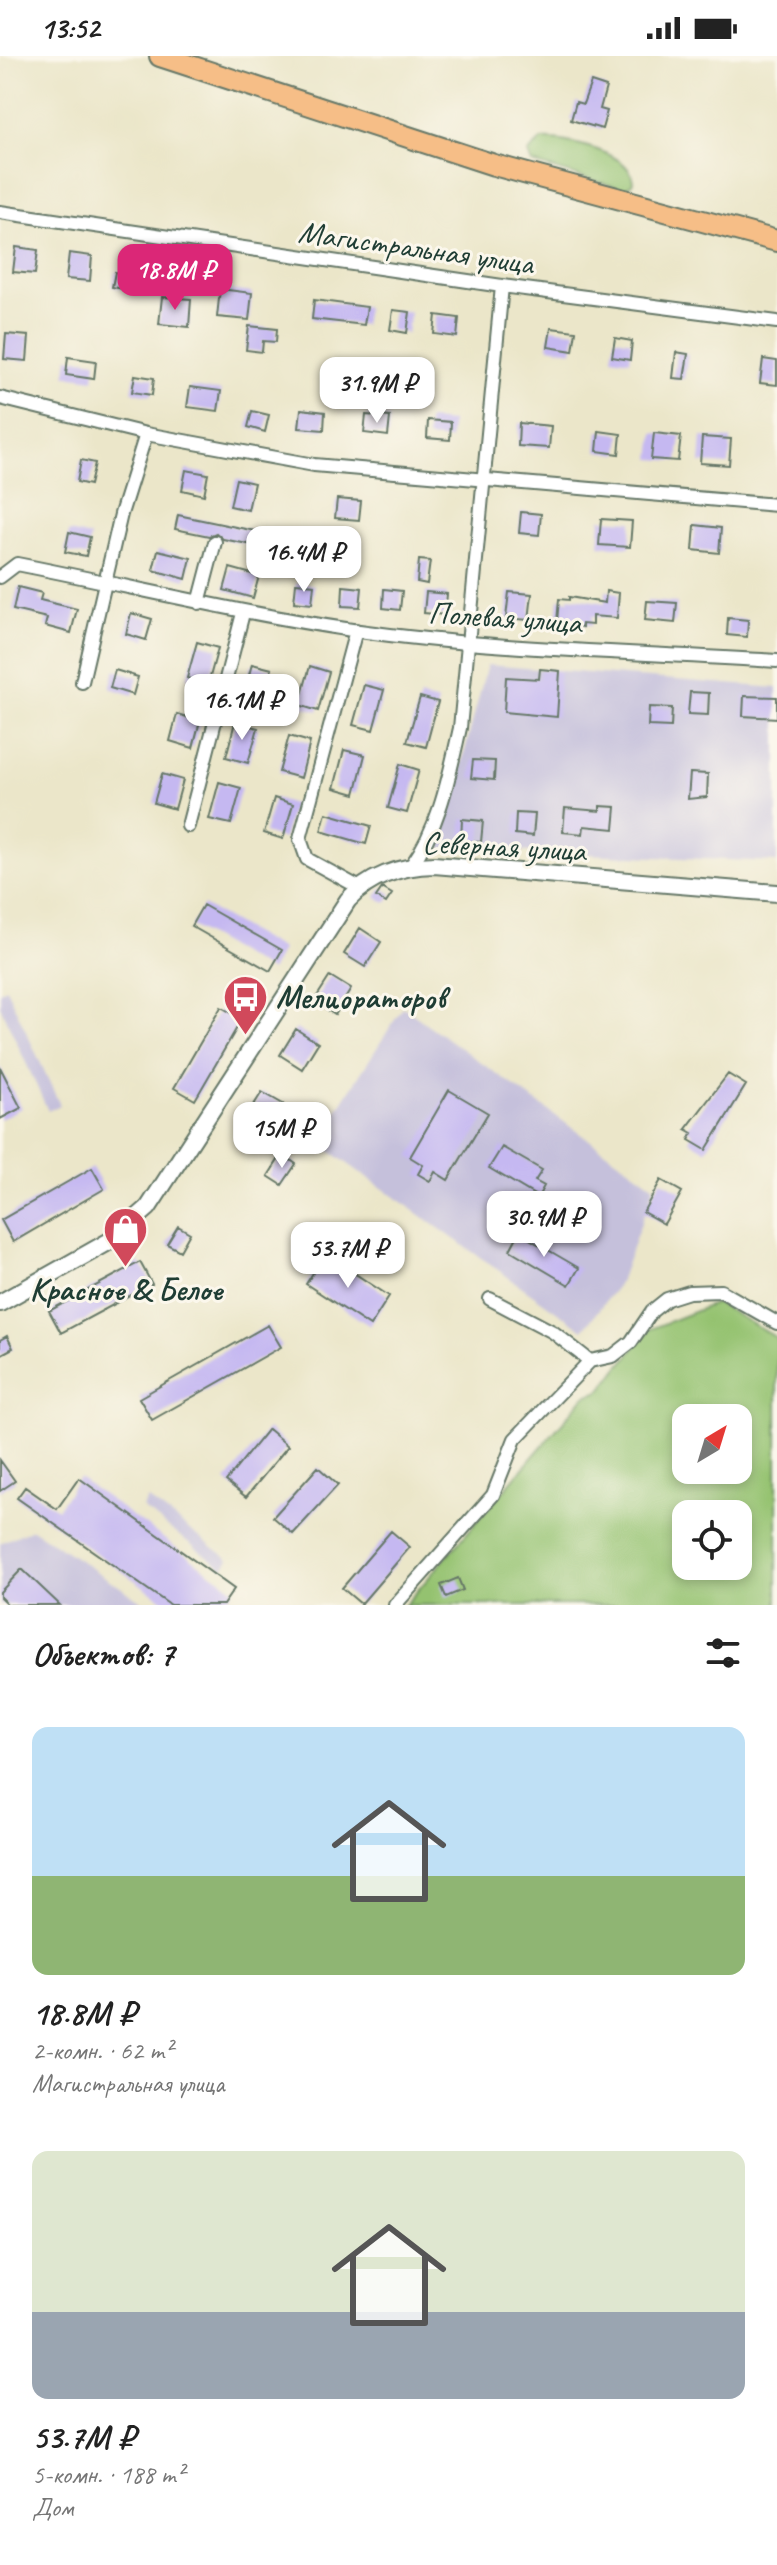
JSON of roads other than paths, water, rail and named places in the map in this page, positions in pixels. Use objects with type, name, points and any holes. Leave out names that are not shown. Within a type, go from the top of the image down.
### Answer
[{"type":"main road","points":[[160,56],[494,165],[777,241]]},
{"type":"street","name":"Магистральная улица","points":[[0,212],[502,286],[777,322]]},
{"type":"street","points":[[411,866],[426,846],[444,795],[460,728],[471,642],[502,286]]},
{"type":"street","points":[[0,398],[146,434],[314,465],[777,505]]},
{"type":"street","points":[[82,682],[121,514],[146,434]]},
{"type":"street","points":[[199,603],[215,542]]},
{"type":"street","name":"Полевая улица","points":[[0,577],[17,564],[107,581],[243,613],[356,630],[471,642],[777,661]]},
{"type":"street","points":[[188,826],[243,613]]},
{"type":"street","points":[[0,1303],[110,1241],[148,1208],[360,888],[307,859],[300,839],[356,630]]},
{"type":"street","name":"Северная улица","points":[[360,888],[387,873],[411,866],[777,893]]},
{"type":"street","points":[[395,1605],[493,1495],[515,1439],[590,1361],[613,1356],[631,1342],[652,1311],[667,1299],[689,1292],[721,1291],[777,1323]]},
{"type":"street","points":[[490,1299],[553,1332],[590,1361]]},
{"type":"place","name":"Мелиораторов","points":[[245,1036]]},
{"type":"place","name":"Красное & Белое","points":[[126,1269]]}]
